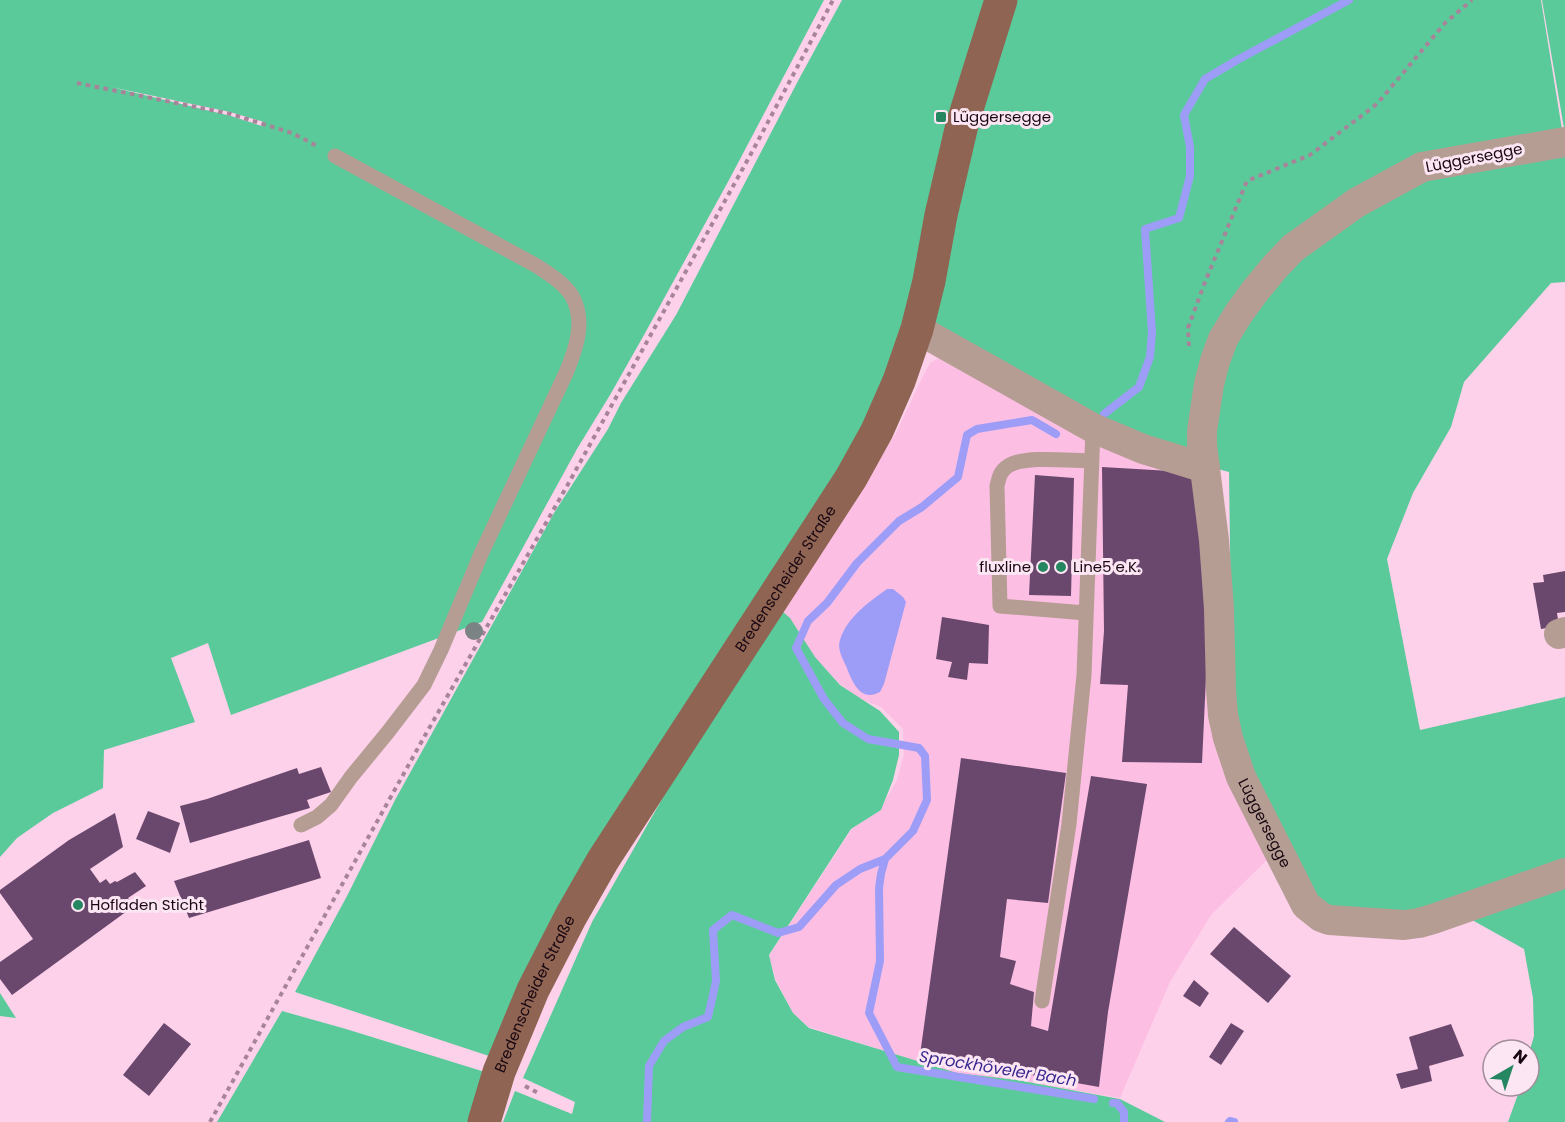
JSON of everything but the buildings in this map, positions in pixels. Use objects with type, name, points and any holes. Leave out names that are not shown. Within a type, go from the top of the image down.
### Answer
[{"type":"main road","name":"Bredenscheider Straße","points":[[484,1122],[499,1072],[533,990],[571,916],[603,860],[851,478],[877,431],[899,381],[917,329],[962,125],[1001,0]]},
{"type":"street","name":"Lüggersegge","points":[[1565,141],[1422,167],[1356,203],[1293,248],[1255,291],[1223,339],[1209,384],[1202,431],[1214,540],[1223,715],[1228,738],[1241,777],[1306,905],[1329,920],[1404,925],[1433,919],[1565,873]]},
{"type":"street","points":[[917,329],[1093,428],[1143,448],[1205,468]]},
{"type":"lane","points":[[301,825],[317,817],[331,805],[424,685],[481,554],[567,373],[577,344],[579,328],[578,314],[571,296],[556,280],[537,266],[335,156]]},
{"type":"lane","points":[[1042,1001],[1069,824],[1084,675],[1093,428]]},
{"type":"lane","points":[[1086,613],[1000,606],[997,486],[999,475],[1006,467],[1016,463],[1033,460],[1092,461]]},
{"type":"path","points":[[210,1122],[573,475],[752,152],[833,0]]},
{"type":"path","points":[[1189,351],[1188,328],[1247,181],[1310,155],[1377,104],[1445,23],[1472,0]]},
{"type":"path","points":[[77,83],[231,114],[292,133],[335,156]]},
{"type":"shaded area","points":[[938,358],[1212,476],[1274,853],[1211,915],[1170,982],[1120,1098],[1017,1080],[957,1074],[809,1027],[793,1013],[776,980],[769,956],[852,829],[879,811],[897,780],[904,754],[903,729],[881,707],[859,698],[840,684],[814,657],[782,610],[846,515],[896,433],[930,363]]},
{"type":"shaded area","points":[[887,589],[893,589],[906,602],[884,684],[880,692],[867,695],[854,684],[840,653],[839,643],[853,617]]},
{"type":"green space","points":[[0,0],[824,0],[644,335],[577,449],[482,622],[231,715],[208,643],[171,658],[195,722],[104,750],[103,788],[53,813],[17,838],[0,857]],"holes":[[[111,87],[230,112],[264,122],[262,126],[231,116]]]},
{"type":"green space","points":[[842,0],[990,0],[910,319],[868,424],[489,1056],[295,992],[395,800],[554,513],[608,429],[621,403],[676,315]]},
{"type":"green space","points":[[1015,0],[1541,0],[1565,148],[1565,282],[1551,283],[1464,382],[1451,427],[1413,493],[1387,559],[1420,730],[1565,697],[1565,867],[1429,910],[1357,911],[1323,906],[1248,771],[1232,697],[1229,472],[1131,439],[930,323],[972,125]]},
{"type":"green space","points":[[1542,0],[1565,0],[1565,134]]},
{"type":"green space","points":[[782,611],[790,618],[815,657],[840,685],[880,711],[899,732],[899,755],[893,780],[881,810],[851,829],[769,955],[775,980],[793,1013],[809,1028],[957,1073],[1017,1080],[1120,1099],[1165,1122],[503,1122],[515,1091],[572,1114],[575,1102],[523,1078],[592,922],[702,729]]},
{"type":"green space","points":[[1565,880],[1565,1122],[1508,1122],[1517,1098],[1541,1098],[1541,1038],[1533,1038],[1533,998],[1524,949],[1465,916]]},
{"type":"green space","points":[[0,993],[16,1018],[0,1016]]},
{"type":"green space","points":[[282,1011],[485,1072],[468,1122],[217,1122]]},
{"type":"waterway","name":"Sprockhöveler Bach","points":[[1104,414],[1139,387],[1150,357],[1152,332],[1145,229],[1179,218],[1190,176],[1190,147],[1184,115],[1205,79],[1349,0]]},
{"type":"waterway","name":"Sprockhöveler Bach","points":[[647,1122],[649,1066],[664,1041],[683,1027],[708,1017],[716,981],[713,930],[732,915],[778,933],[799,927],[836,885],[860,869],[885,859],[913,831],[927,800],[925,756],[919,748],[868,739],[843,723],[824,699],[796,648],[808,621],[827,603],[857,563],[899,521],[922,507],[958,477],[967,435],[977,429],[1032,420],[1056,434]]},
{"type":"waterway","name":"Sprockhöveler Bach","points":[[885,859],[879,888],[880,961],[869,1013],[897,1067],[1094,1099]]},
{"type":"waterway","name":"Sprockhöveler Bach","points":[[1113,1103],[1117,1103],[1124,1112],[1124,1122]]},
{"type":"waterway","points":[[1229,1122],[1234,1122]]},
{"type":"place","name":"Lüggersegge","points":[[941,117]]},
{"type":"place","name":"fluxline","points":[[1043,567]]},
{"type":"place","name":"Line5 e.K.","points":[[1061,567]]},
{"type":"place","name":"Hofladen Sticht","points":[[78,905]]}]
